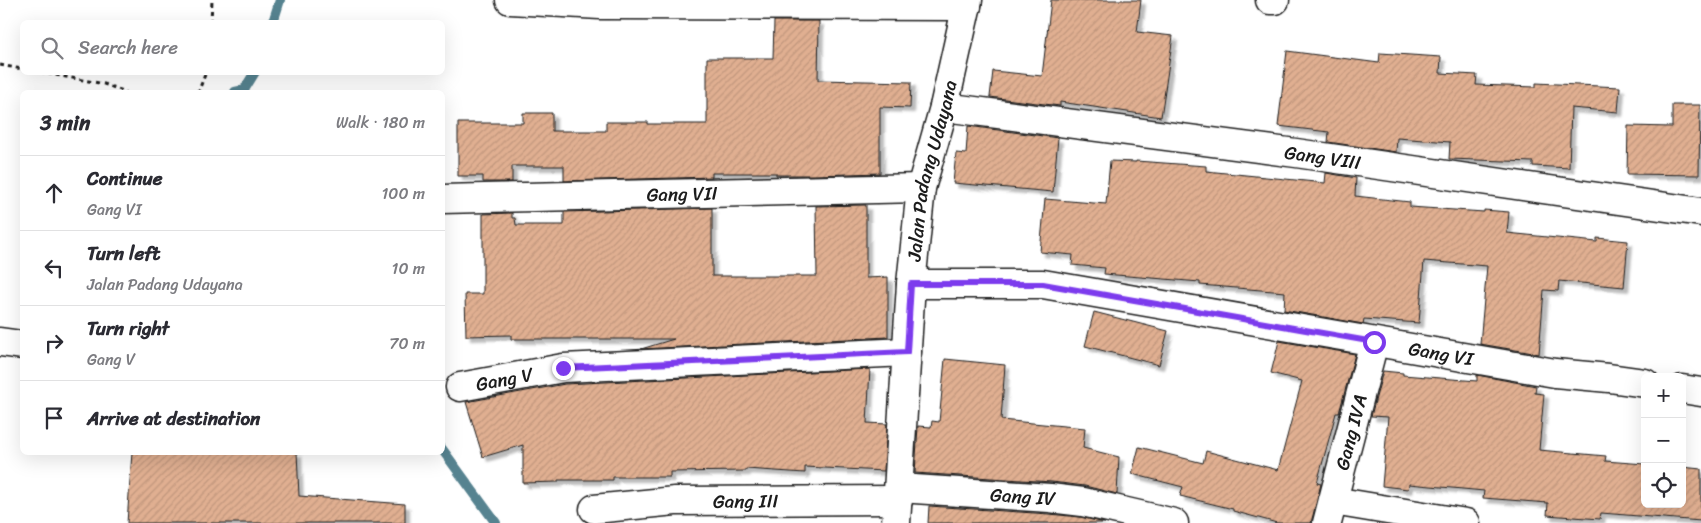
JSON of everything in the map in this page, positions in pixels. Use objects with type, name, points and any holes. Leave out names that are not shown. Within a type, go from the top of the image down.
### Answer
[{"type":"street","points":[[510,0],[600,5],[968,3]]},
{"type":"street","points":[[1270,0],[1275,0]]},
{"type":"street","name":"Jalan Padang Udayana","points":[[897,504],[911,284],[921,188],[944,107],[968,3]]},
{"type":"street","name":"Gang VIII","points":[[944,107],[1296,154],[1701,212]]},
{"type":"street","name":"Gang VII","points":[[445,199],[921,188]]},
{"type":"street","name":"Gang VI","points":[[911,284],[1043,284],[1555,373],[1641,382]]},
{"type":"street","points":[[0,342],[20,345]]},
{"type":"street","name":"Gang IVA","points":[[1330,512],[1374,342]]},
{"type":"street","name":"Gang V","points":[[460,387],[563,368],[907,352]]},
{"type":"street","points":[[1686,390],[1701,392]]},
{"type":"street","name":"Gang IV","points":[[897,504],[1050,498],[1082,502],[1174,523]]},
{"type":"street","name":"Gang III","points":[[594,509],[674,501],[897,504]]},
{"type":"street","points":[[1330,512],[1466,523]]},
{"type":"path","points":[[211,20],[212,0]]},
{"type":"path","points":[[0,65],[20,69]]},
{"type":"path","points":[[56,75],[104,84],[120,90]]},
{"type":"path","points":[[199,90],[205,75]]},
{"type":"building","points":[[1051,0],[1141,0],[1137,32],[1173,36],[1161,117],[1060,102],[1060,106],[990,97],[993,71],[1042,76]]},
{"type":"building","points":[[774,21],[819,21],[818,80],[911,82],[910,108],[880,107],[880,173],[776,175],[776,173],[712,173],[712,177],[564,181],[564,166],[512,166],[512,182],[483,182],[483,176],[458,176],[458,123],[523,123],[523,113],[552,113],[552,131],[606,131],[606,122],[707,124],[707,58],[773,58]]},
{"type":"building","points":[[1287,51],[1379,63],[1380,53],[1441,57],[1440,73],[1477,75],[1476,85],[1536,87],[1536,83],[1620,87],[1618,112],[1571,108],[1569,168],[1533,166],[1533,162],[1449,159],[1450,142],[1397,138],[1396,152],[1328,142],[1329,132],[1278,126]]},
{"type":"building","points":[[1672,105],[1700,105],[1699,175],[1627,174],[1628,126],[1672,127]]},
{"type":"building","points":[[968,126],[1058,138],[1053,192],[953,183],[956,153],[966,154]]},
{"type":"building","points":[[1110,161],[1206,166],[1206,171],[1325,183],[1326,173],[1356,178],[1355,196],[1410,202],[1410,207],[1509,212],[1507,233],[1597,242],[1597,238],[1628,241],[1624,287],[1559,281],[1558,291],[1544,290],[1539,354],[1480,344],[1487,266],[1424,261],[1419,323],[1364,319],[1363,324],[1284,310],[1285,292],[1200,285],[1200,282],[1104,274],[1105,268],[1072,265],[1073,255],[1040,252],[1045,199],[1106,204]]},
{"type":"building","points":[[866,205],[866,278],[888,277],[888,337],[641,349],[674,339],[511,339],[511,335],[466,336],[465,294],[483,294],[483,214],[512,213],[512,218],[515,218],[516,225],[564,225],[564,212],[712,208],[712,276],[817,276],[816,206]]},
{"type":"building","points":[[1094,312],[1168,331],[1159,365],[1085,346]]},
{"type":"building","points":[[1279,341],[1355,354],[1339,413],[1336,413],[1317,483],[1321,484],[1311,523],[1277,523],[1233,511],[1233,509],[1180,496],[1183,487],[1132,474],[1139,447],[1203,463],[1206,451],[1278,470],[1302,381],[1271,373]]},
{"type":"building","points":[[945,359],[1005,365],[1001,420],[1085,428],[1083,448],[1119,457],[1117,494],[1085,486],[1052,482],[915,473],[918,426],[931,427],[932,421],[939,422]]},
{"type":"building","points":[[870,369],[867,423],[887,424],[884,471],[805,467],[805,473],[746,469],[746,471],[670,472],[670,477],[613,477],[613,480],[558,480],[558,482],[523,483],[523,445],[483,457],[466,402],[565,384]]},
{"type":"building","points":[[1383,371],[1403,373],[1403,375],[1477,381],[1477,375],[1536,386],[1535,393],[1544,394],[1539,450],[1606,456],[1605,461],[1641,464],[1641,508],[1686,508],[1686,467],[1701,469],[1701,521],[1601,513],[1600,519],[1547,515],[1548,503],[1483,498],[1484,491],[1409,484],[1408,489],[1382,486],[1388,417],[1371,416]]},
{"type":"building","points":[[132,455],[297,455],[299,496],[405,504],[405,523],[127,523]]},
{"type":"building","points":[[929,506],[1049,514],[1080,517],[1105,523],[928,523]]},
{"type":"waterway","points":[[274,20],[280,0]]},
{"type":"waterway","points":[[244,90],[253,75]]},
{"type":"waterway","points":[[445,453],[496,523]]},
{"type":"route","points":[[563,368],[907,352],[911,284],[1043,284],[1374,342]]}]
